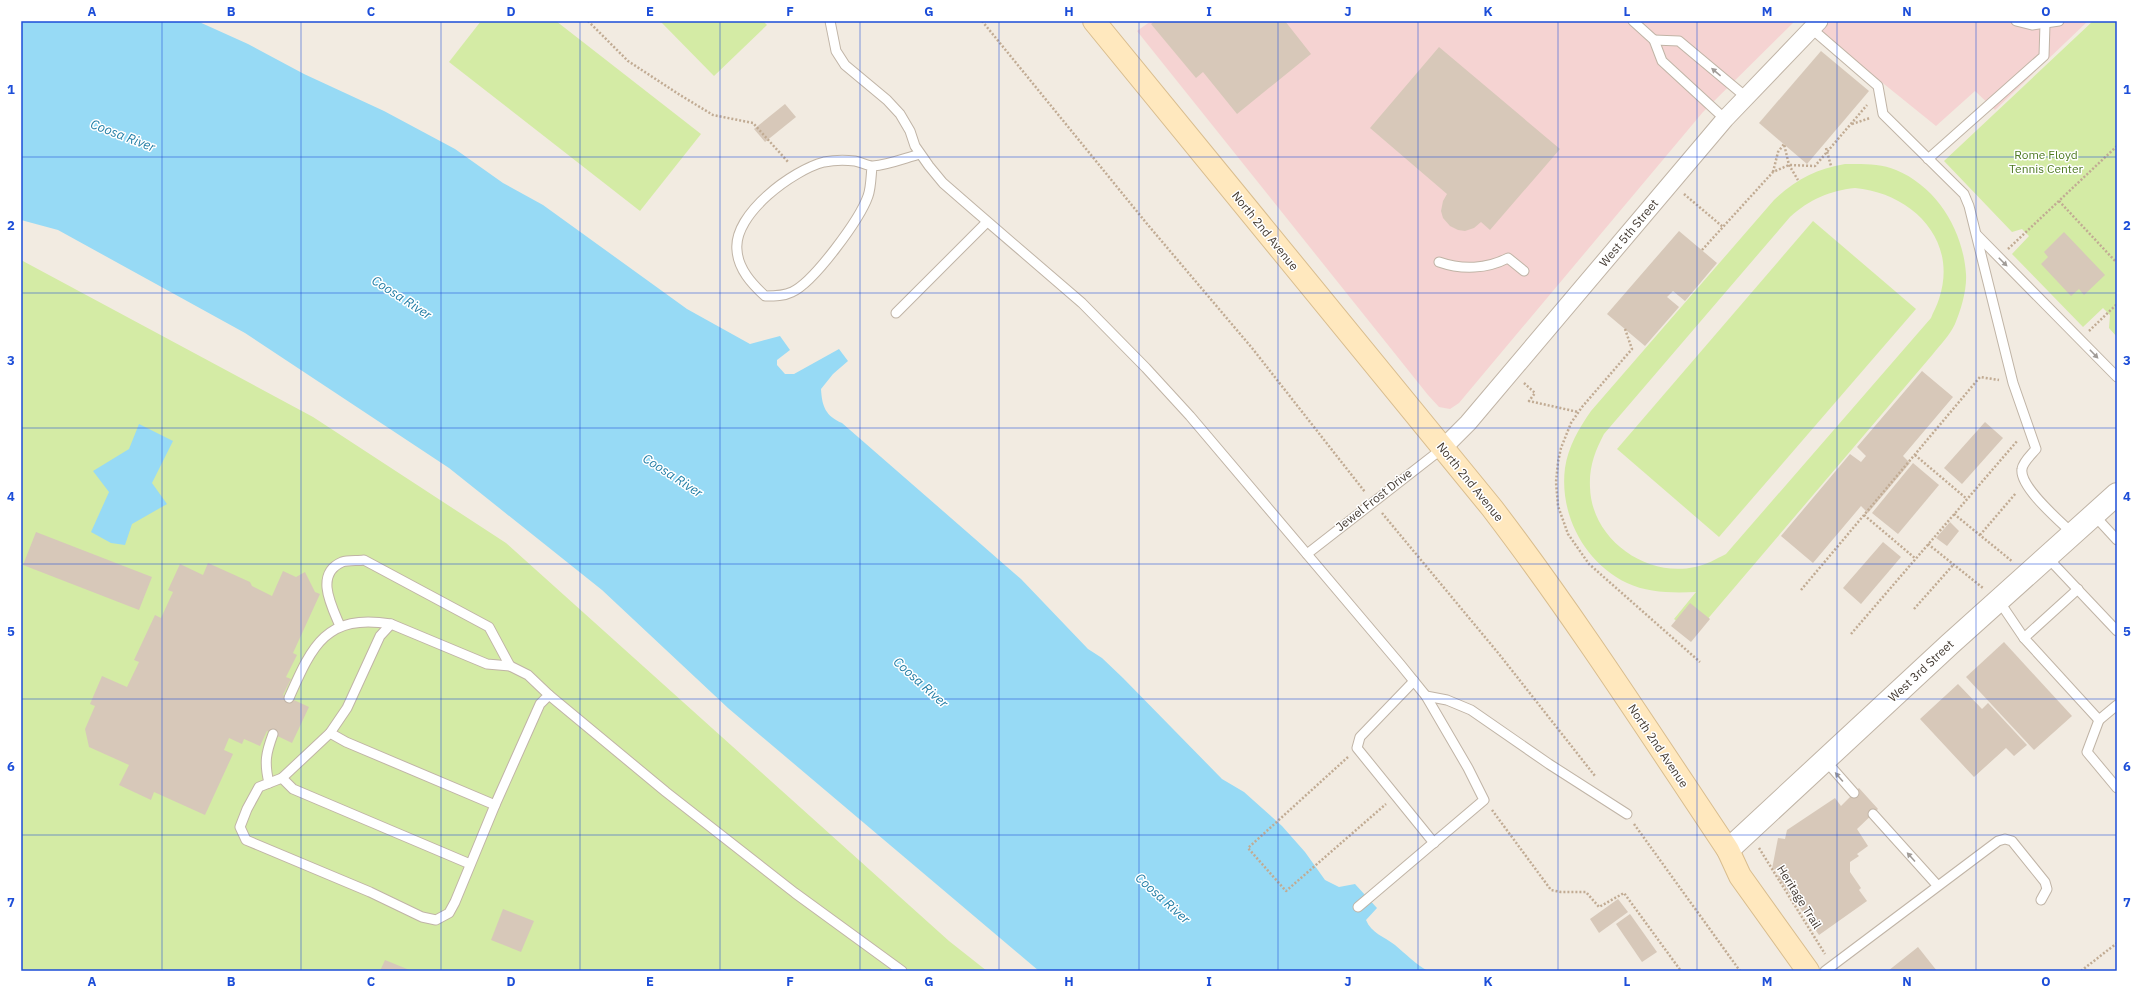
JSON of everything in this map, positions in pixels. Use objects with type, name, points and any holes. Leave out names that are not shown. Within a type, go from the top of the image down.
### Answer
[{"type":"main road","name":"North 2nd Avenue","points":[[1094,21],[1492,508],[1536,565],[1728,850],[1740,876],[1808,971]]},
{"type":"street","name":"West 5th Street","points":[[1443,448],[1468,423],[1725,119],[1815,25]]},
{"type":"street","name":"West 3rd Street","points":[[1728,850],[2047,557],[2074,535],[2117,494]]},
{"type":"lane","points":[[830,21],[836,51],[844,65],[887,100],[900,114],[920,154],[943,183],[1082,303],[1146,368],[1190,416],[1426,696],[1468,768],[1484,800],[1358,907]]},
{"type":"lane","points":[[1633,21],[1654,40],[1662,62],[1725,119]]},
{"type":"lane","points":[[2016,21],[2032,24],[2045,24],[2059,21]]},
{"type":"lane","points":[[1928,158],[2044,56],[2045,24]]},
{"type":"lane","points":[[1815,25],[1878,86],[1883,114],[1964,194],[1969,206],[2013,383],[2036,449],[2022,468],[2026,482],[2034,495],[2074,535]]},
{"type":"lane","points":[[1654,40],[1679,41],[1746,97]]},
{"type":"lane","points":[[872,166],[868,196],[828,259],[803,285],[792,292],[779,296],[766,296],[747,276],[741,265],[737,250],[738,238],[752,212],[768,196],[798,172],[826,162],[854,161],[872,166],[920,154]]},
{"type":"lane","points":[[896,313],[988,222]]},
{"type":"lane","points":[[1976,234],[2117,377]]},
{"type":"lane","points":[[1439,262],[1458,267],[1470,268],[1498,264],[1508,258],[1524,272]]},
{"type":"lane","name":"Jewel Frost Drive","points":[[1307,554],[1443,448]]},
{"type":"lane","points":[[2094,515],[2117,540]]},
{"type":"lane","points":[[2047,557],[2117,631]]},
{"type":"lane","points":[[340,626],[326,586],[332,570],[342,562],[364,560],[489,627],[510,666]]},
{"type":"lane","points":[[2024,638],[2078,589]]},
{"type":"lane","points":[[1999,601],[2024,638],[2099,720]]},
{"type":"lane","points":[[290,698],[304,665],[318,642],[340,626],[356,622],[373,621],[391,624],[487,664],[510,666],[528,675],[549,695],[666,792],[795,893],[902,971]]},
{"type":"lane","points":[[391,624],[380,636],[346,708],[330,733],[282,778],[259,787],[247,809],[240,827],[246,840],[370,892],[422,917],[436,920],[449,913],[540,704],[549,695]]},
{"type":"lane","points":[[1414,681],[1360,737],[1357,748],[1434,843]]},
{"type":"lane","points":[[1426,696],[1447,700],[1471,710],[1627,814]]},
{"type":"lane","points":[[2117,705],[2099,720],[2087,752],[2117,788]]},
{"type":"lane","points":[[330,733],[346,742],[495,805]]},
{"type":"lane","points":[[269,783],[265,766],[266,754],[272,734]]},
{"type":"lane","points":[[1825,760],[1854,793]]},
{"type":"lane","points":[[282,778],[292,789],[470,864]]},
{"type":"lane","points":[[1872,814],[1937,885]]},
{"type":"lane","points":[[1825,971],[1992,844],[2005,839],[2012,841],[2016,845],[2045,882],[2047,889],[2041,900]]},
{"type":"path","points":[[588,21],[628,60],[680,95],[713,115],[753,122],[798,172]]},
{"type":"path","points":[[1702,250],[1773,172],[1789,165],[1816,166],[1827,150],[1879,91]]},
{"type":"path","points":[[1851,124],[1883,114]]},
{"type":"path","points":[[1773,172],[1778,152],[1784,144],[1789,165],[1798,180]]},
{"type":"path","points":[[1998,257],[2117,146]]},
{"type":"path","points":[[1827,150],[1831,166]]},
{"type":"path","points":[[1671,183],[1723,227]]},
{"type":"path","points":[[2058,201],[2117,263]]},
{"type":"path","points":[[2080,340],[2117,304]]},
{"type":"path","points":[[1625,329],[1632,349],[1578,412],[1563,442],[1556,473],[1558,506],[1568,534],[1589,564],[1700,662]]},
{"type":"path","points":[[1511,372],[1535,393],[1529,401],[1578,412]]},
{"type":"path","points":[[1800,590],[1980,377],[2013,383]]},
{"type":"path","points":[[1852,634],[2029,427]]},
{"type":"path","points":[[1915,455],[1967,499]]},
{"type":"path","points":[[1980,535],[2026,482]]},
{"type":"path","points":[[1954,514],[2028,575]]},
{"type":"path","points":[[1864,515],[1916,559]]},
{"type":"path","points":[[1928,544],[1999,601]]},
{"type":"path","points":[[1914,609],[1954,564]]},
{"type":"path","points":[[1357,748],[1248,848],[1286,891],[1395,796]]},
{"type":"path","points":[[1484,800],[1551,890],[1561,892],[1586,892],[1599,907],[1624,893],[1681,971]]},
{"type":"path","name":"Heritage Trail","points":[[1748,831],[1833,965]]},
{"type":"path","points":[[2081,971],[2117,943]]},
{"type":"shaded area","points":[[1151,21],[1795,21],[1703,112],[1459,403],[1450,409],[1439,407],[1428,395],[1137,31]]},
{"type":"shaded area","points":[[1806,21],[2088,21],[1995,110],[1975,91],[1936,126]]},
{"type":"green space","points":[[481,21],[556,21],[701,134],[640,211],[449,62]]},
{"type":"green space","points":[[660,21],[763,21],[767,25],[714,76]]},
{"type":"green space","name":"Rome Floyd Tennis Center","points":[[2093,21],[2117,21],[2117,337],[2109,328],[2110,315],[2103,308],[2083,327],[2012,254],[2029,236],[2022,229],[2012,232],[1944,161]]},
{"type":"green space","points":[[1845,164],[1864,164],[1890,168],[1911,178],[1924,187],[1945,212],[1960,242],[1966,274],[1965,293],[1955,324],[1945,340],[1694,635],[1674,619],[1696,592],[1652,591],[1627,583],[1612,574],[1587,550],[1578,536],[1566,503],[1564,486],[1566,460],[1578,431],[1591,411],[1774,200],[1806,176],[1834,166]],"holes":[[[1855,188],[1876,192],[1895,199],[1911,209],[1926,223],[1936,239],[1942,257],[1943,277],[1939,299],[1931,318],[1726,554],[1711,562],[1699,566],[1676,569],[1658,566],[1640,560],[1624,550],[1610,538],[1600,523],[1593,506],[1590,487],[1590,473],[1595,453],[1604,434],[1790,217],[1812,201],[1837,191]]]},
{"type":"green space","points":[[1813,221],[1916,309],[1719,537],[1617,449]]},
{"type":"green space","points":[[21,260],[313,417],[506,543],[949,941],[987,971],[21,971]]},
{"type":"water","name":"Coosa River","points":[[21,21],[197,21],[248,44],[304,74],[384,111],[455,149],[503,183],[543,205],[687,309],[750,344],[780,336],[790,350],[777,360],[777,365],[785,374],[794,374],[839,349],[848,361],[833,374],[821,389],[822,401],[829,414],[842,423],[1021,579],[1088,649],[1102,658],[1123,678],[1222,779],[1244,792],[1282,826],[1305,852],[1325,880],[1339,887],[1355,884],[1377,908],[1366,920],[1371,928],[1428,971],[1039,971],[728,708],[602,590],[449,468],[245,333],[58,230],[21,220]]},
{"type":"water","points":[[139,424],[173,441],[152,483],[167,504],[132,524],[125,545],[111,543],[91,532],[109,492],[93,471],[129,449]]},
{"type":"building","points":[[1155,21],[1285,21],[1311,54],[1237,114],[1203,72],[1196,78],[1151,24]]},
{"type":"building","points":[[1439,47],[1560,149],[1490,230],[1481,222],[1474,228],[1465,231],[1458,230],[1450,226],[1443,218],[1441,211],[1443,201],[1447,194],[1370,128]]},
{"type":"building","points":[[1821,51],[1869,91],[1807,164],[1759,123]]},
{"type":"building","points":[[785,104],[796,117],[765,142],[754,129]]},
{"type":"building","points":[[1679,231],[1717,263],[1685,301],[1673,291],[1667,297],[1679,307],[1645,346],[1607,314]]},
{"type":"building","points":[[2064,232],[2105,275],[2084,295],[2079,289],[2071,296],[2041,264],[2048,257],[2044,252]]},
{"type":"building","points":[[1922,371],[1953,397],[1903,456],[1910,463],[1868,513],[1861,506],[1813,563],[1781,536],[1850,454],[1861,462],[1866,456],[1857,447]]},
{"type":"building","points":[[1985,422],[2003,438],[1962,484],[1944,468]]},
{"type":"building","points":[[1913,463],[1939,485],[1898,534],[1872,513]]},
{"type":"building","points":[[1950,522],[1959,531],[1947,546],[1936,538]]},
{"type":"building","points":[[36,532],[152,577],[139,610],[23,565]]},
{"type":"building","points":[[1883,542],[1901,557],[1861,604],[1843,588]]},
{"type":"building","points":[[208,563],[250,582],[252,586],[272,596],[283,571],[296,577],[305,572],[315,592],[320,594],[293,653],[297,655],[286,677],[291,679],[283,695],[309,707],[292,743],[267,731],[260,746],[244,739],[242,744],[229,738],[224,750],[233,754],[205,815],[154,792],[151,800],[119,785],[129,765],[89,747],[85,729],[95,706],[90,704],[102,676],[127,687],[139,662],[134,660],[155,615],[161,618],[173,592],[168,590],[180,564],[203,575]]},
{"type":"building","points":[[1690,603],[1710,619],[1691,642],[1671,626]]},
{"type":"building","points":[[2004,642],[2072,716],[2034,750],[1966,677]]},
{"type":"building","points":[[1958,684],[1982,709],[1988,703],[2027,745],[2014,756],[2006,748],[1974,777],[1920,719]]},
{"type":"building","points":[[1859,788],[1878,809],[1857,829],[1868,846],[1857,854],[1859,856],[1850,862],[1850,872],[1861,888],[1859,890],[1867,901],[1819,935],[1778,877],[1780,870],[1772,869],[1778,838],[1785,839],[1787,830],[1835,798],[1841,806]]},
{"type":"building","points":[[1618,899],[1628,912],[1599,933],[1590,919]]},
{"type":"building","points":[[503,909],[534,921],[521,952],[491,940]]},
{"type":"building","points":[[1630,914],[1657,952],[1642,962],[1616,924]]},
{"type":"building","points":[[1918,947],[1937,971],[1888,971]]},
{"type":"building","points":[[385,960],[412,971],[380,971]]}]
